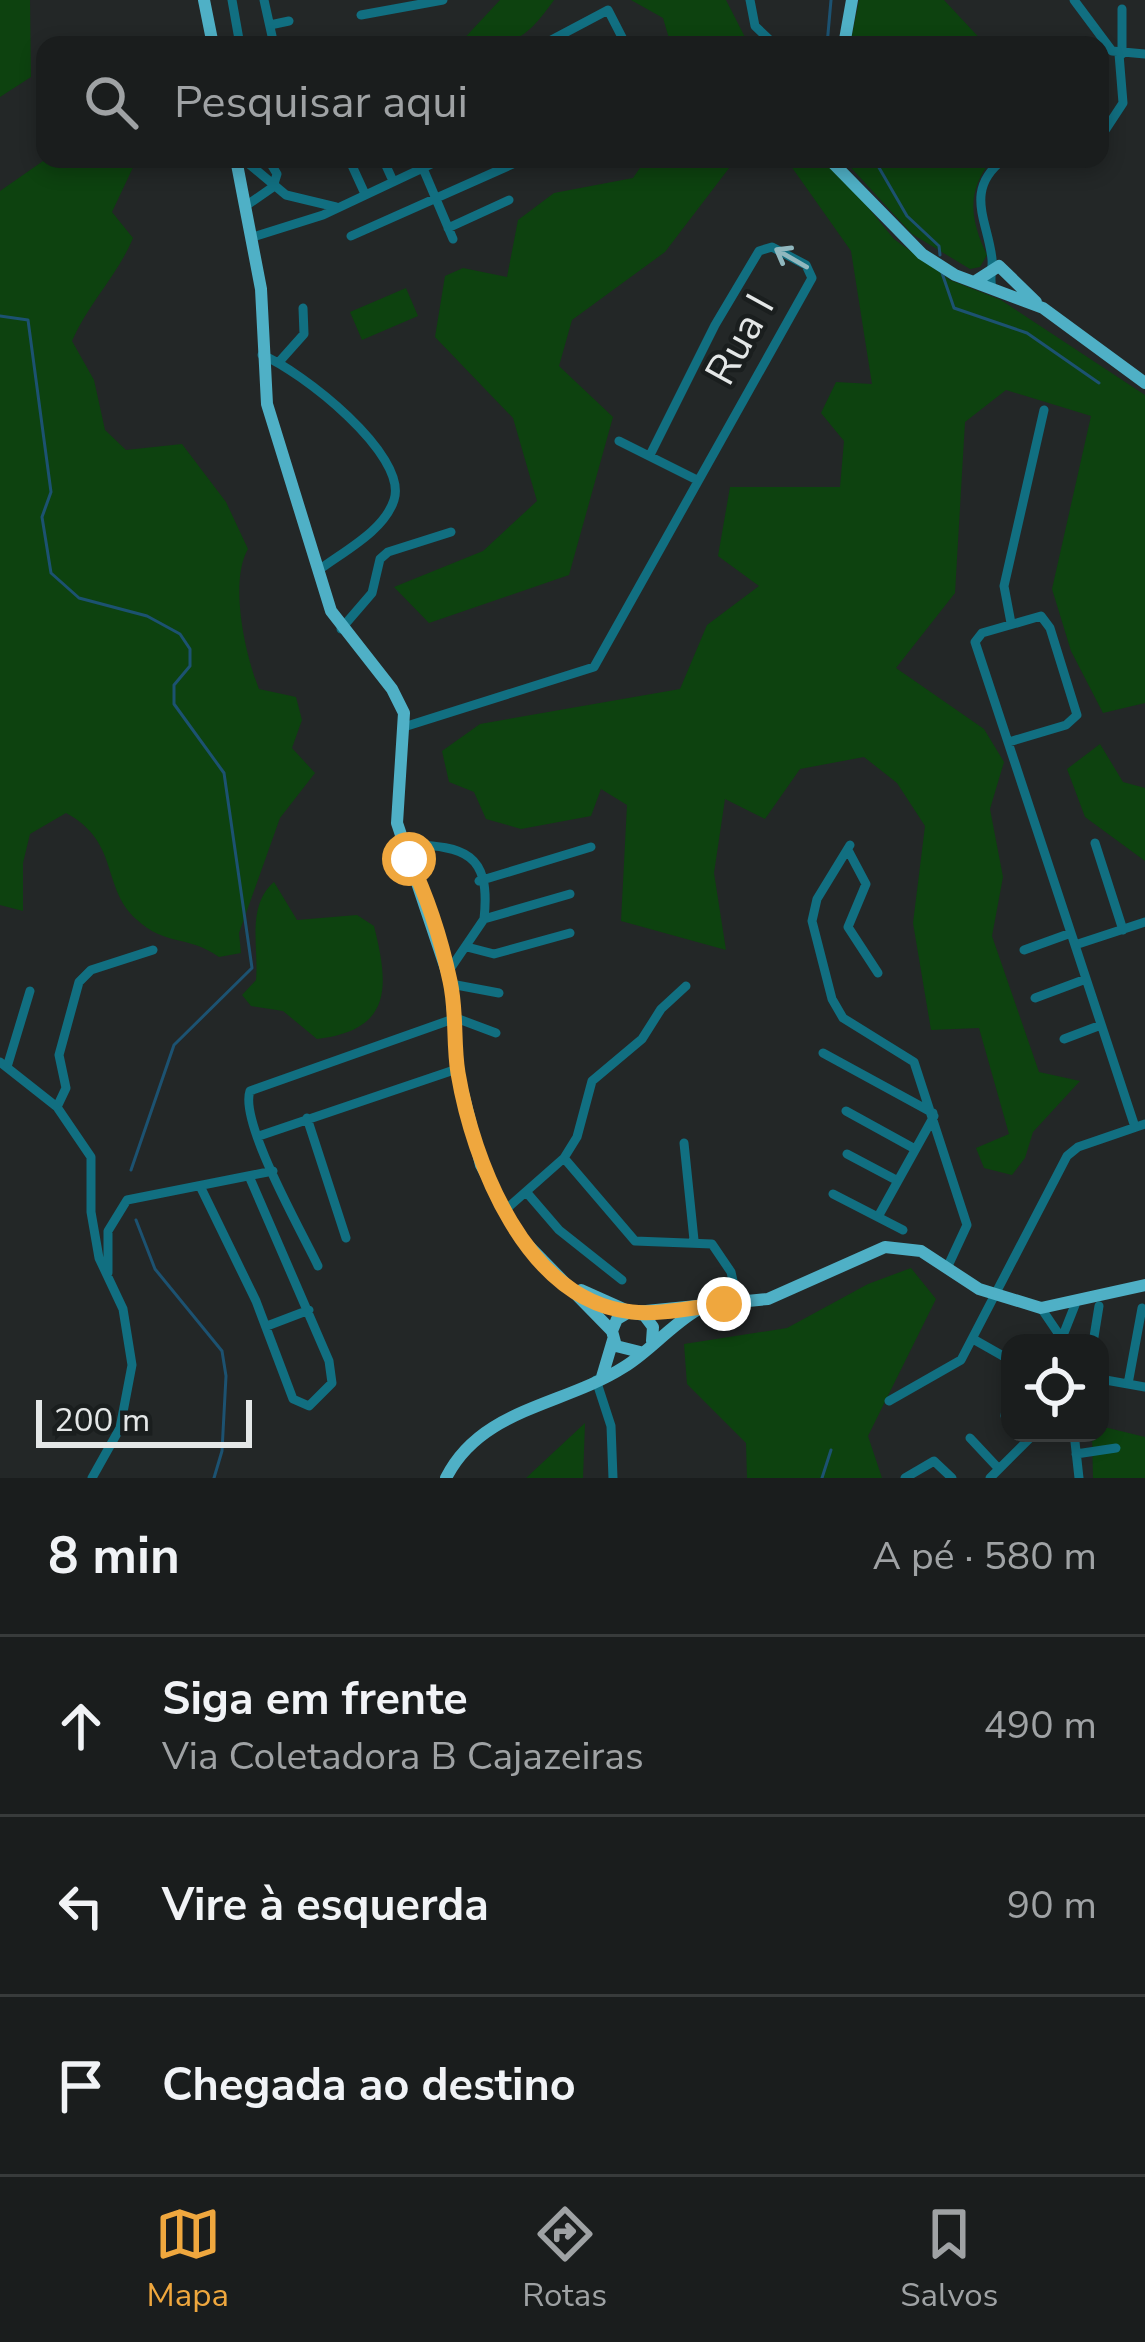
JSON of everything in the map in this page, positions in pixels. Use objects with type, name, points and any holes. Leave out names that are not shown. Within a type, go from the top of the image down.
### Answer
[{"type":"main road","points":[[204,0],[211,36]]},
{"type":"main road","points":[[846,36],[852,0]]},
{"type":"main road","points":[[241,168],[262,305],[264,393],[341,629],[392,689],[407,726],[397,813],[402,843],[425,893],[449,978],[457,1069],[481,1166],[532,1251],[567,1283],[627,1353],[646,1347]]},
{"type":"main road","points":[[838,168],[910,244],[974,282],[1043,308]]},
{"type":"main road","points":[[974,282],[992,268],[1008,270],[1043,308],[1145,383]]},
{"type":"main road","points":[[599,1378],[617,1318],[633,1312],[738,1303],[807,1286],[876,1249],[921,1251],[996,1296],[1041,1308],[1075,1305],[1145,1285]]},
{"type":"main road","points":[[567,1283],[650,1320],[646,1347]]},
{"type":"main road","points":[[446,1478],[461,1452],[484,1431],[599,1378],[704,1306]]},
{"type":"street","points":[[232,0],[238,36]]},
{"type":"street","points":[[264,0],[272,36]]},
{"type":"street","points":[[361,16],[442,0]]},
{"type":"street","points":[[750,0],[755,26],[766,36]]},
{"type":"street","points":[[1074,0],[1098,36]]},
{"type":"street","points":[[1109,124],[1123,103],[1122,9]]},
{"type":"street","points":[[566,36],[608,10],[621,36]]},
{"type":"street","points":[[270,25],[290,21]]},
{"type":"street","points":[[1109,47],[1121,54],[1145,54]]},
{"type":"street","points":[[250,168],[273,187],[336,207]]},
{"type":"street","points":[[247,205],[273,187],[277,174],[273,168]]},
{"type":"street","points":[[351,168],[365,194]]},
{"type":"street","points":[[387,168],[393,181]]},
{"type":"street","points":[[252,230],[336,207],[413,168]]},
{"type":"street","points":[[423,168],[451,234],[509,200]]},
{"type":"street","points":[[351,236],[504,168]]},
{"type":"street","points":[[989,248],[1008,270],[1010,281],[997,290],[982,230],[982,185],[996,168]]},
{"type":"street","name":"Rua I","points":[[407,726],[591,670],[812,278],[806,265],[772,247],[759,250],[650,455]]},
{"type":"street","points":[[279,362],[304,334],[303,308]]},
{"type":"street","points":[[262,355],[279,362],[378,446],[396,481],[396,495],[380,523],[319,570]]},
{"type":"street","points":[[1011,622],[1004,586],[1044,410]]},
{"type":"street","points":[[619,441],[698,480]]},
{"type":"street","points":[[341,629],[372,593],[380,559],[388,551],[451,532]]},
{"type":"street","points":[[889,1401],[949,1372],[974,1339],[1067,1156],[1078,1147],[1140,1125],[1101,1025],[975,642],[982,633],[1036,616],[1047,620],[1077,715],[1066,725],[1010,742]]},
{"type":"street","points":[[402,843],[461,848],[472,857],[484,919],[449,978],[499,993]]},
{"type":"street","points":[[1095,843],[1123,929]]},
{"type":"street","points":[[479,880],[591,847]]},
{"type":"street","points":[[878,973],[848,927],[866,884],[849,848],[817,899],[812,920],[832,999],[847,1022],[907,1054],[933,1114],[967,1225],[947,1268]]},
{"type":"street","points":[[484,919],[570,894]]},
{"type":"street","points":[[1075,945],[1145,922]]},
{"type":"street","points":[[467,947],[494,954],[570,933]]},
{"type":"street","points":[[1024,950],[1071,933]]},
{"type":"street","points":[[57,1107],[66,1088],[59,1055],[79,982],[91,970],[153,950]]},
{"type":"street","points":[[1035,998],[1086,980]]},
{"type":"street","points":[[504,1210],[528,1194],[564,1158],[577,1137],[592,1081],[642,1040],[661,1009],[686,986]]},
{"type":"street","points":[[30,991],[5,1069],[57,1107],[91,1157],[91,1212],[109,1284],[127,1323],[131,1378],[120,1428],[92,1478]]},
{"type":"street","points":[[318,1266],[247,1103],[258,1086],[455,1018],[496,1033]]},
{"type":"street","points":[[1064,1039],[1101,1025]]},
{"type":"street","points":[[823,1053],[933,1114]]},
{"type":"street","points":[[259,1136],[457,1069]]},
{"type":"street","points":[[846,1111],[915,1149]]},
{"type":"street","points":[[879,1215],[933,1114]]},
{"type":"street","points":[[307,1118],[346,1238]]},
{"type":"street","points":[[684,1143],[694,1240]]},
{"type":"street","points":[[847,1154],[898,1181]]},
{"type":"street","points":[[564,1158],[635,1241],[707,1241],[723,1257],[738,1303]]},
{"type":"street","points":[[109,1284],[106,1238],[122,1204],[273,1171]]},
{"type":"street","points":[[200,1186],[267,1326],[287,1386],[297,1404],[309,1406],[332,1383],[309,1310],[249,1176]]},
{"type":"street","points":[[528,1194],[559,1229],[622,1280]]},
{"type":"street","points":[[833,1194],[903,1230]]},
{"type":"street","points":[[1063,1334],[1075,1305]]},
{"type":"street","points":[[1094,1334],[1099,1306]]},
{"type":"street","points":[[1128,1384],[1142,1307]]},
{"type":"street","points":[[1041,1308],[1056,1334]]},
{"type":"street","points":[[267,1326],[309,1310]]},
{"type":"street","points":[[974,1339],[1001,1355]]},
{"type":"street","points":[[599,1378],[611,1426],[613,1478]]},
{"type":"street","points":[[1109,1381],[1145,1387]]},
{"type":"street","points":[[970,1438],[999,1469]]},
{"type":"street","points":[[990,1478],[1023,1442]]},
{"type":"street","points":[[1075,1442],[1079,1478]]},
{"type":"street","points":[[1064,1478],[1077,1460],[1116,1448]]},
{"type":"street","points":[[905,1478],[934,1461],[952,1478]]},
{"type":"green space","points":[[0,0],[30,0],[31,77],[0,97]]},
{"type":"green space","points":[[500,0],[554,0],[520,36],[466,36]]},
{"type":"green space","points":[[631,0],[726,0],[744,36],[668,36],[663,18]]},
{"type":"green space","points":[[859,0],[944,0],[978,36],[852,36]]},
{"type":"green space","points":[[36,166],[133,168],[112,212],[133,238],[72,341],[94,380],[105,430],[126,450],[182,444],[226,502],[248,549],[239,599],[254,674],[259,689],[296,697],[302,720],[292,748],[315,773],[280,818],[239,933],[241,953],[219,957],[147,928],[125,906],[95,837],[66,813],[30,834],[23,863],[23,911],[0,905],[0,191]]},
{"type":"green space","points":[[640,168],[729,168],[665,252],[572,320],[559,366],[613,417],[569,575],[429,623],[394,587],[483,551],[537,501],[513,418],[435,337],[445,276],[463,268],[507,277],[518,220],[554,193],[633,178]]},
{"type":"green space","points":[[792,168],[835,168],[894,239],[950,280],[1001,300],[1145,395],[1145,703],[1103,713],[1071,651],[1052,589],[1091,416],[1006,390],[965,422],[955,593],[896,668],[984,729],[1004,762],[990,809],[1003,877],[992,936],[1039,1072],[1080,1081],[1033,1132],[1025,1158],[1012,1175],[984,1168],[976,1148],[1009,1134],[979,1028],[931,1030],[913,923],[925,826],[897,783],[864,757],[800,769],[765,819],[725,799],[714,873],[726,950],[621,921],[627,805],[601,789],[591,816],[521,829],[486,819],[474,792],[449,782],[442,751],[480,724],[680,689],[707,625],[759,586],[718,556],[730,487],[840,487],[844,441],[821,413],[836,382],[872,384],[851,251]]},
{"type":"green space","points":[[851,168],[986,168],[973,206],[987,255],[980,267],[970,269],[912,234]]},
{"type":"green space","points":[[406,288],[418,316],[362,340],[350,312]]},
{"type":"green space","points":[[1100,744],[1123,782],[1145,788],[1145,861],[1085,817],[1067,769]]},
{"type":"green space","points":[[274,882],[297,920],[357,915],[374,926],[383,986],[380,1002],[360,1026],[317,1039],[283,1011],[251,1006],[242,995],[256,980],[257,915]]},
{"type":"green space","points":[[911,1268],[936,1299],[868,1436],[882,1478],[747,1478],[746,1443],[687,1384],[684,1344],[787,1328],[868,1284]]},
{"type":"green space","points":[[585,1423],[583,1478],[526,1478]]},
{"type":"green space","points":[[1109,1428],[1145,1437],[1145,1478],[1093,1478],[1092,1442],[1109,1442]]},
{"type":"waterway","points":[[828,36],[831,0]]},
{"type":"waterway","points":[[879,168],[907,216],[939,246],[940,255]]},
{"type":"waterway","points":[[942,273],[954,308],[1027,333],[1099,383]]},
{"type":"waterway","points":[[0,316],[28,320],[51,492],[42,517],[51,573],[79,598],[147,616],[180,634],[190,649],[190,666],[174,685],[174,704],[224,773],[252,968],[174,1045],[131,1170]]},
{"type":"waterway","points":[[136,1220],[155,1269],[222,1351],[226,1376],[222,1451],[214,1478]]},
{"type":"waterway","points":[[822,1478],[831,1450]]},
{"type":"route","points":[[409,859],[432,913],[451,984],[457,1069],[474,1143],[490,1185],[519,1235],[567,1283],[629,1312],[724,1304]]}]
